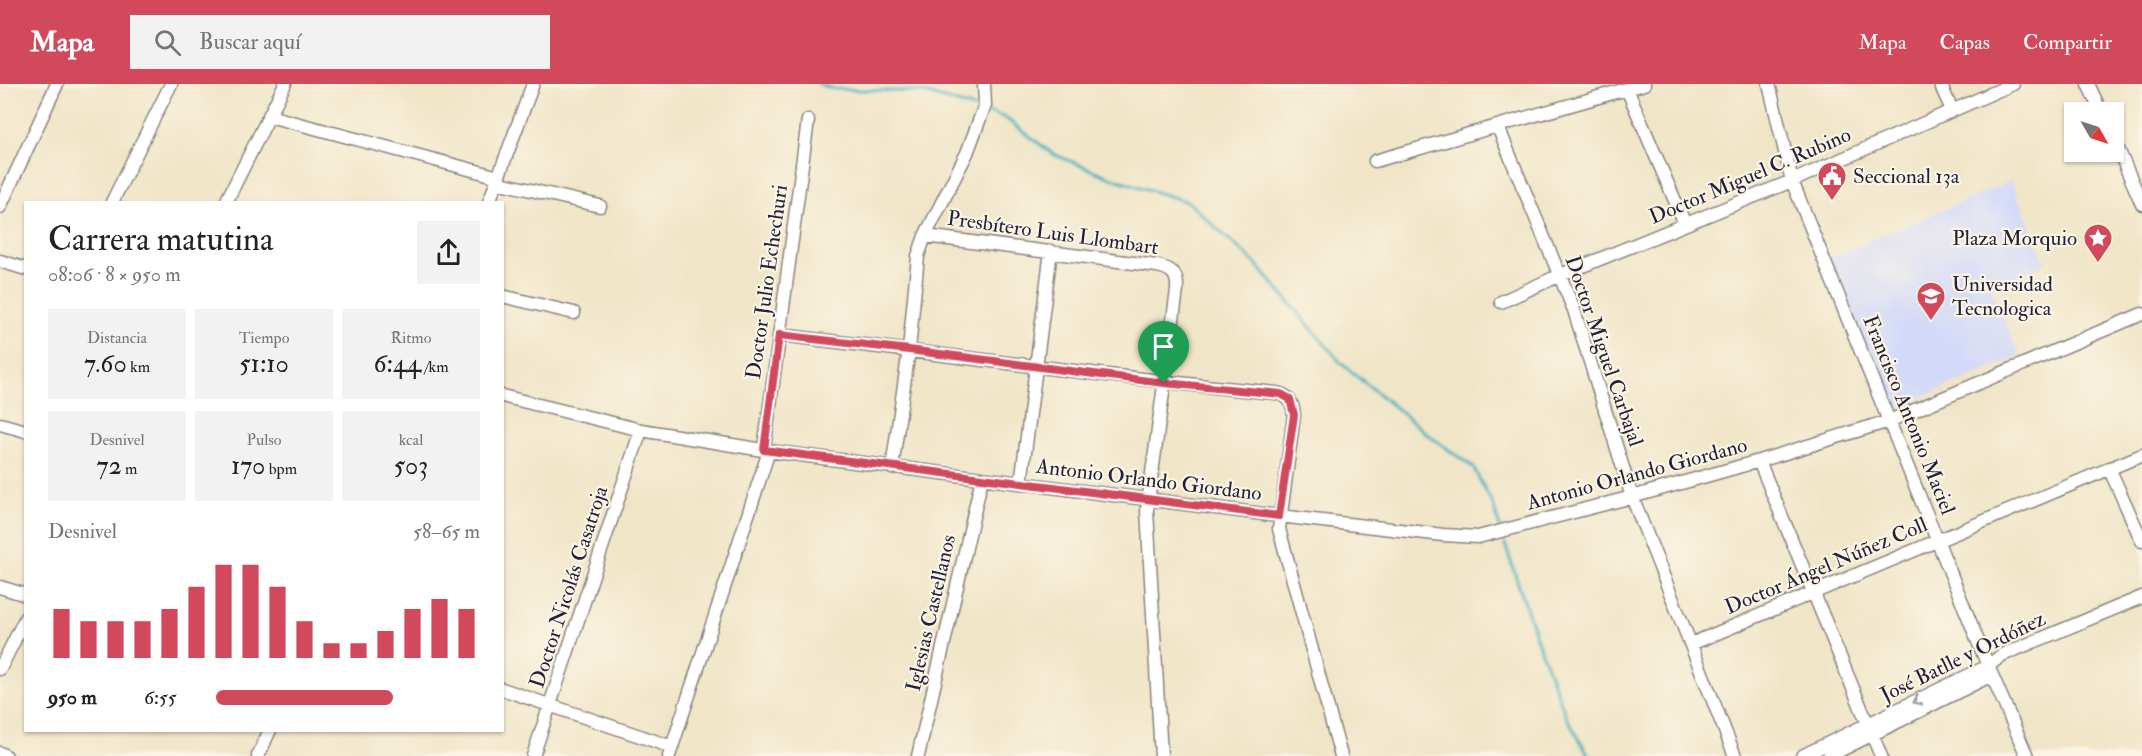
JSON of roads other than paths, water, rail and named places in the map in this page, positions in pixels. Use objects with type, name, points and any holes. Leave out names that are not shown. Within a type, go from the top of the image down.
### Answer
[{"type":"street","points":[[0,207],[57,84]]},
{"type":"street","points":[[112,201],[171,84]]},
{"type":"street","points":[[226,201],[285,84]]},
{"type":"street","points":[[489,201],[533,84]]},
{"type":"street","points":[[892,468],[909,350],[918,256],[925,236],[967,153],[985,105],[984,84]]},
{"type":"street","points":[[1375,161],[1644,84]]},
{"type":"street","name":"Francisco Antonio Maciel","points":[[1769,84],[1792,181],[2027,756]]},
{"type":"street","points":[[1940,84],[1952,110]]},
{"type":"street","name":"Doctor Miguel C. Rubino","points":[[1501,302],[1558,276],[1792,181],[2013,84]]},
{"type":"street","points":[[2088,84],[2096,102]]},
{"type":"street","points":[[1627,89],[1685,224]]},
{"type":"street","points":[[269,116],[600,206]]},
{"type":"street","name":"Doctor Julio Echechuri","points":[[671,751],[766,450],[808,120]]},
{"type":"street","name":"Doctor Miguel Carbajal","points":[[1498,127],[1574,310],[1632,497],[1735,756]]},
{"type":"street","points":[[2124,156],[2136,176],[2142,204]]},
{"type":"street","name":"Presbítero Luis Llombart","points":[[925,236],[1051,251],[1171,269],[1178,283],[1164,383]]},
{"type":"street","points":[[1021,483],[1051,251]]},
{"type":"street","points":[[0,261],[24,268]]},
{"type":"street","points":[[504,296],[574,313]]},
{"type":"street","name":"Antonio Orlando Giordano","points":[[504,396],[641,429],[766,450],[1148,500],[1443,535],[1478,537],[1632,497],[1889,421],[2142,314]]},
{"type":"street","points":[[779,335],[1164,383],[1276,393],[1290,399],[1294,415],[1279,529],[1341,756]]},
{"type":"street","points":[[1161,756],[1147,520],[1164,383]]},
{"type":"street","points":[[0,424],[24,431]]},
{"type":"street","name":"Doctor Nicolás Casatroja","points":[[532,756],[641,429]]},
{"type":"street","name":"Doctor Ángel Núñez Coll","points":[[1691,644],[2142,455]]},
{"type":"street","points":[[1759,461],[1881,756]]},
{"type":"street","points":[[2109,468],[2142,541]]},
{"type":"street","name":"Iglesias Castellanos","points":[[918,756],[982,478]]},
{"type":"street","points":[[0,587],[24,594]]},
{"type":"street","name":"José Batlle y Ordóñez","points":[[1829,756],[1990,670],[2002,656],[2142,597]]},
{"type":"street","points":[[0,669],[24,620]]},
{"type":"street","name":"José Batlle y Ordóñez","points":[[1802,756],[1990,670]]},
{"type":"street","points":[[504,690],[671,751]]},
{"type":"street","points":[[258,756],[269,732]]},
{"type":"street","points":[[0,753],[6,756]]},
{"type":"waterway","points":[[818,84],[834,89],[921,92],[981,110]]},
{"type":"waterway","points":[[987,112],[1004,117],[1053,154],[1109,177],[1188,202],[1257,265],[1341,363],[1431,437],[1473,467],[1493,505],[1500,527]]},
{"type":"waterway","points":[[1505,544],[1538,643],[1566,716],[1589,756]]},
{"type":"place","name":"Seccional 13a","points":[[1832,202]]},
{"type":"place","name":"Plaza Morquio","points":[[2098,264]]},
{"type":"place","name":"Universidad Tecnologica","points":[[1931,322]]}]
